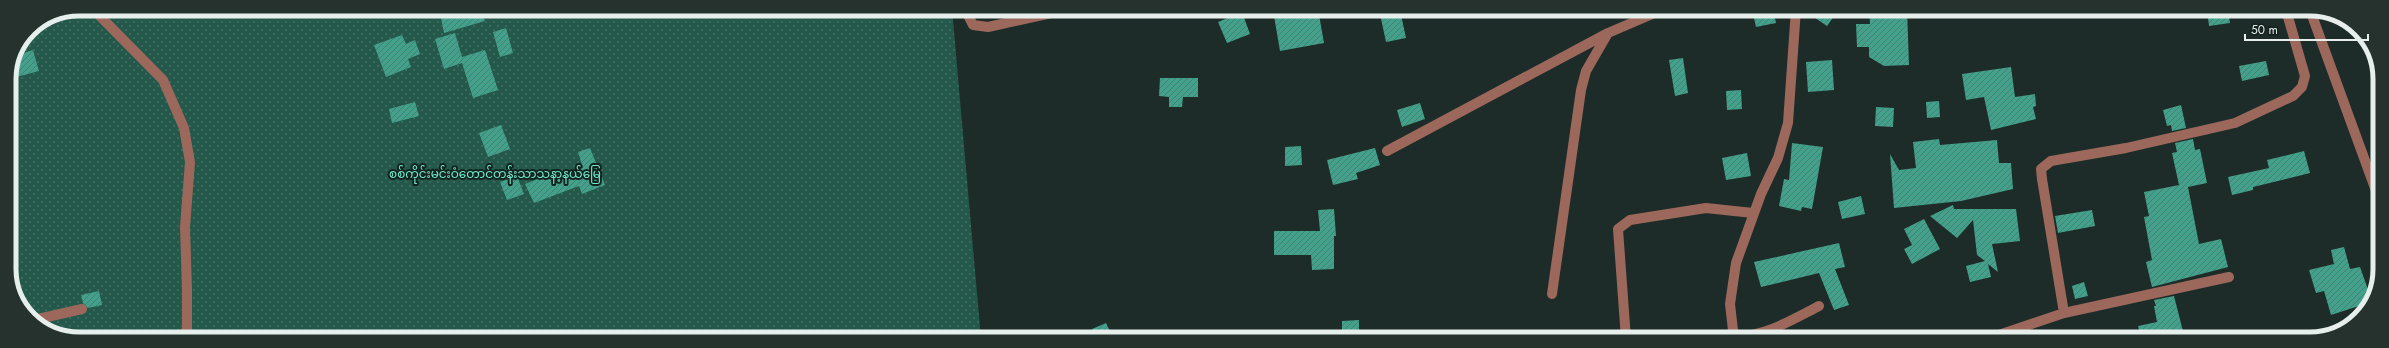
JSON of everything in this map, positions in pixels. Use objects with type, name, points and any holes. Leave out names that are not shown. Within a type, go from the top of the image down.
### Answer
[{"type":"street","points":[[100,16],[163,80],[184,128],[190,162],[185,227],[187,297],[186,332]]},
{"type":"street","points":[[969,16],[973,25],[988,27],[1038,16]]},
{"type":"street","points":[[1388,151],[1608,34],[1648,16]]},
{"type":"street","points":[[1733,332],[1730,304],[1736,263],[1760,194],[1778,158],[1788,123],[1796,16]]},
{"type":"street","points":[[2064,313],[2042,169],[2051,161],[2126,148],[2235,123],[2293,96],[2302,87],[2305,76],[2288,16]]},
{"type":"street","points":[[2312,16],[2373,183]]},
{"type":"street","points":[[1552,294],[1581,90],[1586,71],[1608,34]]},
{"type":"street","points":[[1625,332],[1618,246],[1618,229],[1623,223],[1630,220],[1706,208],[1753,213]]},
{"type":"street","points":[[2008,332],[2064,313],[2229,277]]},
{"type":"street","points":[[1765,332],[1785,324],[1819,306]]},
{"type":"street","points":[[41,318],[82,309]]},
{"type":"green space","name":"စစ်ကိုင်းမင်းဝံတောင်တန်းသာသနာ့နယ်မြေ","points":[[953,16],[980,332],[79,332],[59,329],[44,321],[29,307],[19,289],[16,269],[17,67],[27,44],[35,35],[44,27],[67,17]]},
{"type":"building","points":[[441,16],[484,16],[485,21],[444,33]]},
{"type":"building","points":[[1232,16],[1243,16],[1250,34],[1227,43],[1218,22]]},
{"type":"building","points":[[1274,16],[1319,16],[1324,43],[1280,51]]},
{"type":"building","points":[[1380,16],[1401,16],[1406,38],[1386,42]]},
{"type":"building","points":[[1754,16],[1774,16],[1776,23],[1756,27]]},
{"type":"building","points":[[1812,16],[1834,16],[1827,26]]},
{"type":"building","points":[[1869,16],[1907,16],[1909,65],[1884,66],[1869,57],[1869,47],[1857,47],[1856,24],[1870,24]]},
{"type":"building","points":[[2208,16],[2229,16],[2230,23],[2209,26]]},
{"type":"building","points":[[506,28],[513,53],[500,57],[493,32]]},
{"type":"building","points":[[455,33],[462,57],[485,50],[498,90],[473,98],[462,63],[444,69],[435,39]]},
{"type":"building","points":[[402,35],[406,44],[415,40],[420,54],[408,59],[411,67],[386,77],[374,45]]},
{"type":"building","points":[[33,50],[39,71],[16,77],[17,67],[22,54]]},
{"type":"building","points":[[1683,58],[1688,93],[1675,96],[1669,60]]},
{"type":"building","points":[[1832,60],[1834,90],[1808,92],[1806,62]]},
{"type":"building","points":[[2266,61],[2269,75],[2242,81],[2239,66]]},
{"type":"building","points":[[2011,67],[2015,97],[2035,94],[2036,106],[2033,107],[2036,119],[1991,130],[1984,97],[1966,100],[1962,74]]},
{"type":"building","points":[[1160,78],[1198,78],[1198,97],[1183,97],[1182,107],[1169,107],[1169,97],[1159,96]]},
{"type":"building","points":[[1741,90],[1742,109],[1727,110],[1726,91]]},
{"type":"building","points":[[1939,101],[1940,117],[1927,118],[1926,102]]},
{"type":"building","points":[[415,102],[419,116],[392,123],[389,109]]},
{"type":"building","points":[[1420,103],[1425,119],[1402,127],[1397,110]]},
{"type":"building","points":[[2181,105],[2186,128],[2172,131],[2171,125],[2167,126],[2163,110]]},
{"type":"building","points":[[1876,107],[1894,108],[1893,127],[1875,126]]},
{"type":"building","points":[[501,125],[510,149],[488,157],[479,133]]},
{"type":"building","points":[[1939,139],[1940,145],[1997,140],[1999,163],[2011,163],[2013,189],[1961,201],[1894,208],[1890,154],[1899,170],[1916,168],[1913,142]]},
{"type":"building","points":[[2193,139],[2195,150],[2200,149],[2207,183],[2188,187],[2199,244],[2221,239],[2228,267],[2152,287],[2146,262],[2152,260],[2144,217],[2149,216],[2144,192],[2179,185],[2172,153],[2177,152],[2175,143]]},
{"type":"building","points":[[1792,143],[1823,147],[1812,209],[1802,207],[1801,211],[1779,206],[1784,179],[1789,180]]},
{"type":"building","points":[[1301,146],[1302,165],[1285,166],[1285,147]]},
{"type":"building","points":[[590,148],[605,185],[582,194],[579,186],[534,203],[525,184],[558,171],[561,177],[583,168],[578,152]]},
{"type":"building","points":[[1375,148],[1380,165],[1356,173],[1358,179],[1333,185],[1327,160]]},
{"type":"building","points":[[2304,151],[2310,173],[2253,187],[2253,190],[2232,195],[2228,177],[2269,168],[2267,160]]},
{"type":"building","points":[[1747,153],[1751,176],[1726,180],[1722,158]]},
{"type":"building","points":[[517,176],[524,194],[507,200],[500,182]]},
{"type":"building","points":[[1861,196],[1865,214],[1842,219],[1838,202]]},
{"type":"building","points":[[1953,205],[1954,209],[2016,209],[2020,241],[1992,244],[1998,272],[1988,264],[1991,277],[1970,282],[1966,266],[1985,261],[1977,255],[1973,220],[1957,238],[1930,216]]},
{"type":"building","points":[[1334,209],[1336,236],[1334,236],[1334,269],[1312,270],[1311,255],[1274,255],[1274,231],[1320,231],[1318,210]]},
{"type":"building","points":[[2092,210],[2095,226],[2058,233],[2055,216]]},
{"type":"building","points":[[1924,219],[1940,249],[1912,264],[1904,249],[1912,245],[1904,229]]},
{"type":"building","points":[[1839,243],[1845,267],[1835,269],[1849,305],[1834,310],[1819,273],[1761,287],[1754,262]]},
{"type":"building","points":[[2344,247],[2350,269],[2360,267],[2369,292],[2361,305],[2331,315],[2324,291],[2316,293],[2309,270],[2334,264],[2331,250]]},
{"type":"building","points":[[2084,282],[2088,296],[2075,299],[2072,286]]},
{"type":"building","points":[[99,291],[102,305],[88,308],[83,303],[81,295]]},
{"type":"building","points":[[2174,296],[2183,332],[2139,332],[2138,326],[2157,322],[2154,300]]},
{"type":"building","points":[[1359,320],[1359,332],[1342,332],[1342,321]]},
{"type":"building","points":[[1106,323],[1110,332],[1093,332],[1092,329]]}]
